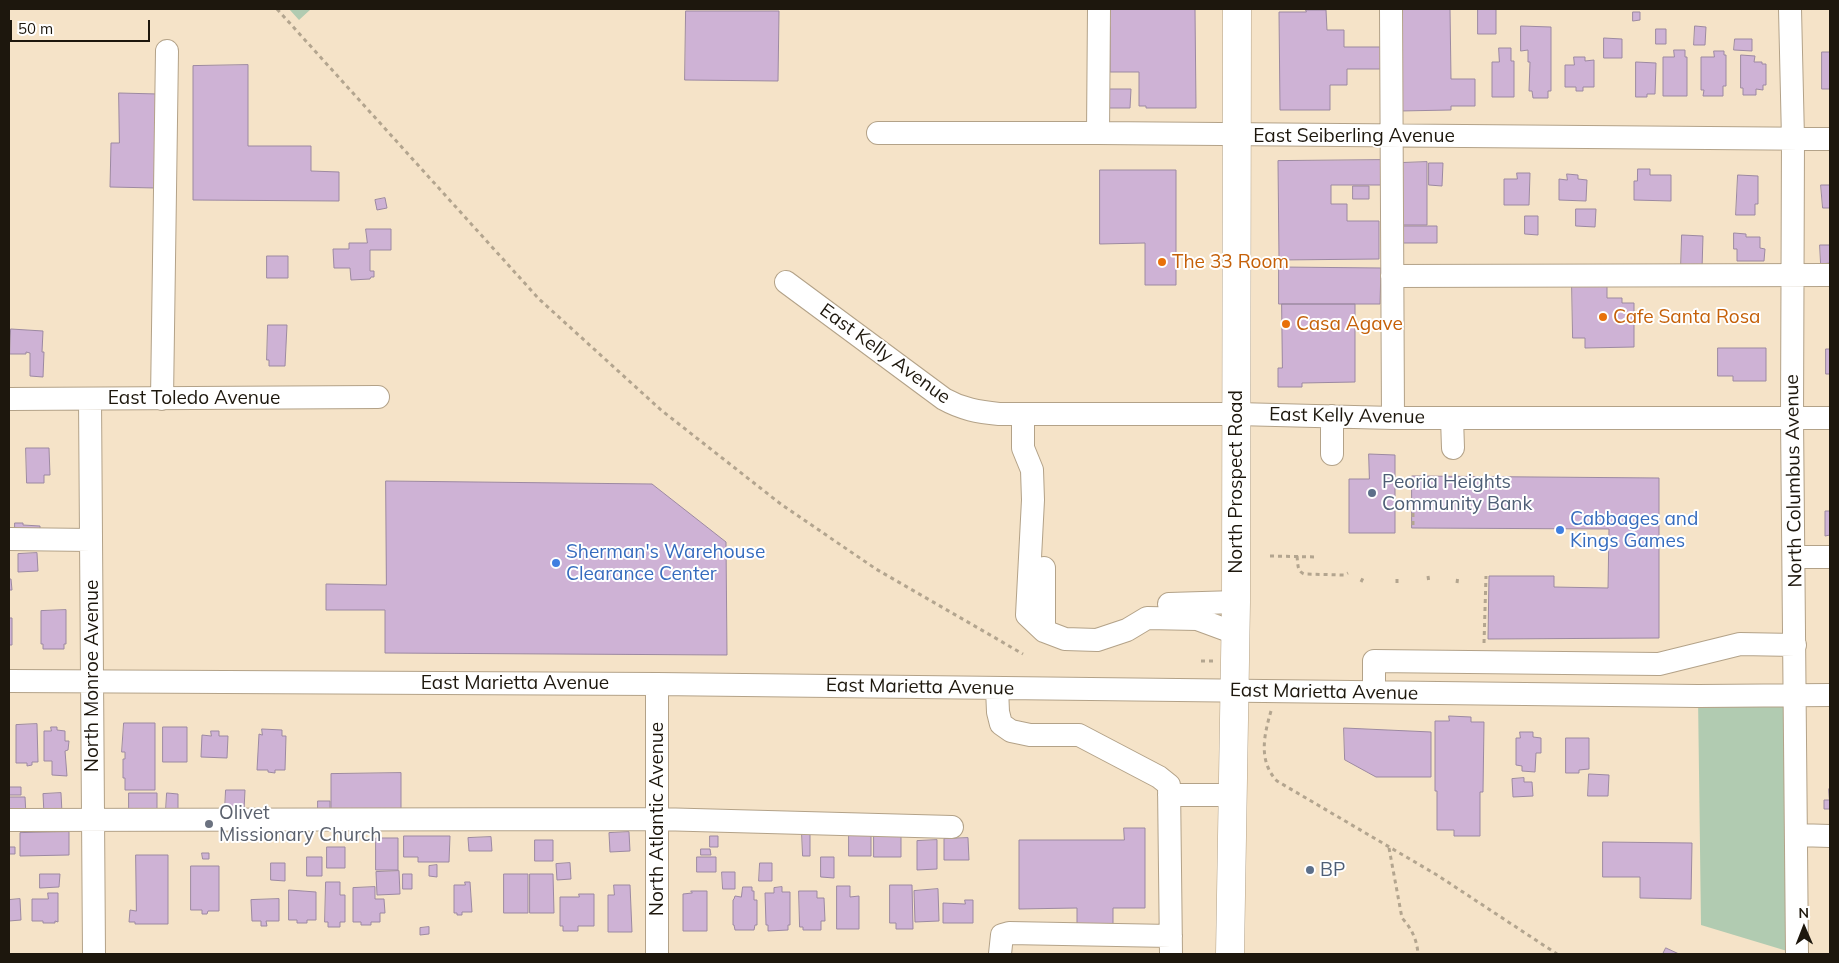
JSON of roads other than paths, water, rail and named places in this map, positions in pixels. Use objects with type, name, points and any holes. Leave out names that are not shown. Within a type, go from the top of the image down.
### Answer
[{"type":"main road","name":"North Prospect Road","points":[[1230,954],[1236,602],[1237,9]]},
{"type":"street","points":[[1098,133],[1099,9]]},
{"type":"street","points":[[1390,9],[1393,418]]},
{"type":"street","name":"North Columbus Avenue","points":[[1790,9],[1793,139],[1792,418],[1797,954]]},
{"type":"street","points":[[162,399],[167,51]]},
{"type":"street","name":"East Seiberling Avenue","points":[[878,133],[1830,139]]},
{"type":"street","points":[[1392,276],[1830,275]]},
{"type":"street","name":"East Kelly Avenue","points":[[786,282],[944,399],[958,407],[977,412],[999,414],[1237,414],[1393,418],[1830,418]]},
{"type":"street","name":"East Toledo Avenue","points":[[9,399],[378,397]]},
{"type":"street","name":"North Monroe Avenue","points":[[90,399],[94,954]]},
{"type":"street","points":[[1023,414],[1023,448],[1032,470],[1033,500],[1027,614],[1044,631],[1065,639],[1097,640],[1127,630],[1146,611],[1236,602]]},
{"type":"street","points":[[1332,416],[1332,454]]},
{"type":"street","points":[[1452,418],[1453,448]]},
{"type":"street","points":[[9,539],[91,540]]},
{"type":"street","points":[[1794,557],[1830,558]]},
{"type":"street","points":[[1146,611],[1197,619],[1235,633]]},
{"type":"street","points":[[1374,692],[1374,661],[1659,664],[1740,644],[1795,645]]},
{"type":"street","name":"East Marietta Avenue","points":[[9,681],[657,684],[1698,696],[1830,695]]},
{"type":"street","name":"North Atlantic Avenue","points":[[657,684],[657,954]]},
{"type":"street","points":[[997,688],[998,712],[1001,724],[1011,731],[1030,735],[1079,735],[1159,777],[1169,785],[1170,795],[1171,945],[1009,933],[1002,935],[1000,954]]},
{"type":"street","points":[[1170,795],[1233,795]]},
{"type":"street","points":[[9,820],[657,819],[952,827]]},
{"type":"street","points":[[1796,836],[1830,836]]},
{"type":"place","name":"The 33 Room","points":[[1162,262]]},
{"type":"place","name":"Cafe Santa Rosa","points":[[1603,317]]},
{"type":"place","name":"Casa Agave","points":[[1286,324]]},
{"type":"place","name":"Peoria Heights Community Bank","points":[[1372,493]]},
{"type":"place","name":"Cabbages and Kings Games","points":[[1560,530]]},
{"type":"place","name":"Sherman's Warehouse Clearance Center","points":[[556,563]]},
{"type":"place","name":"Olivet Missionary Church","points":[[209,824]]},
{"type":"place","name":"BP","points":[[1310,870]]}]
